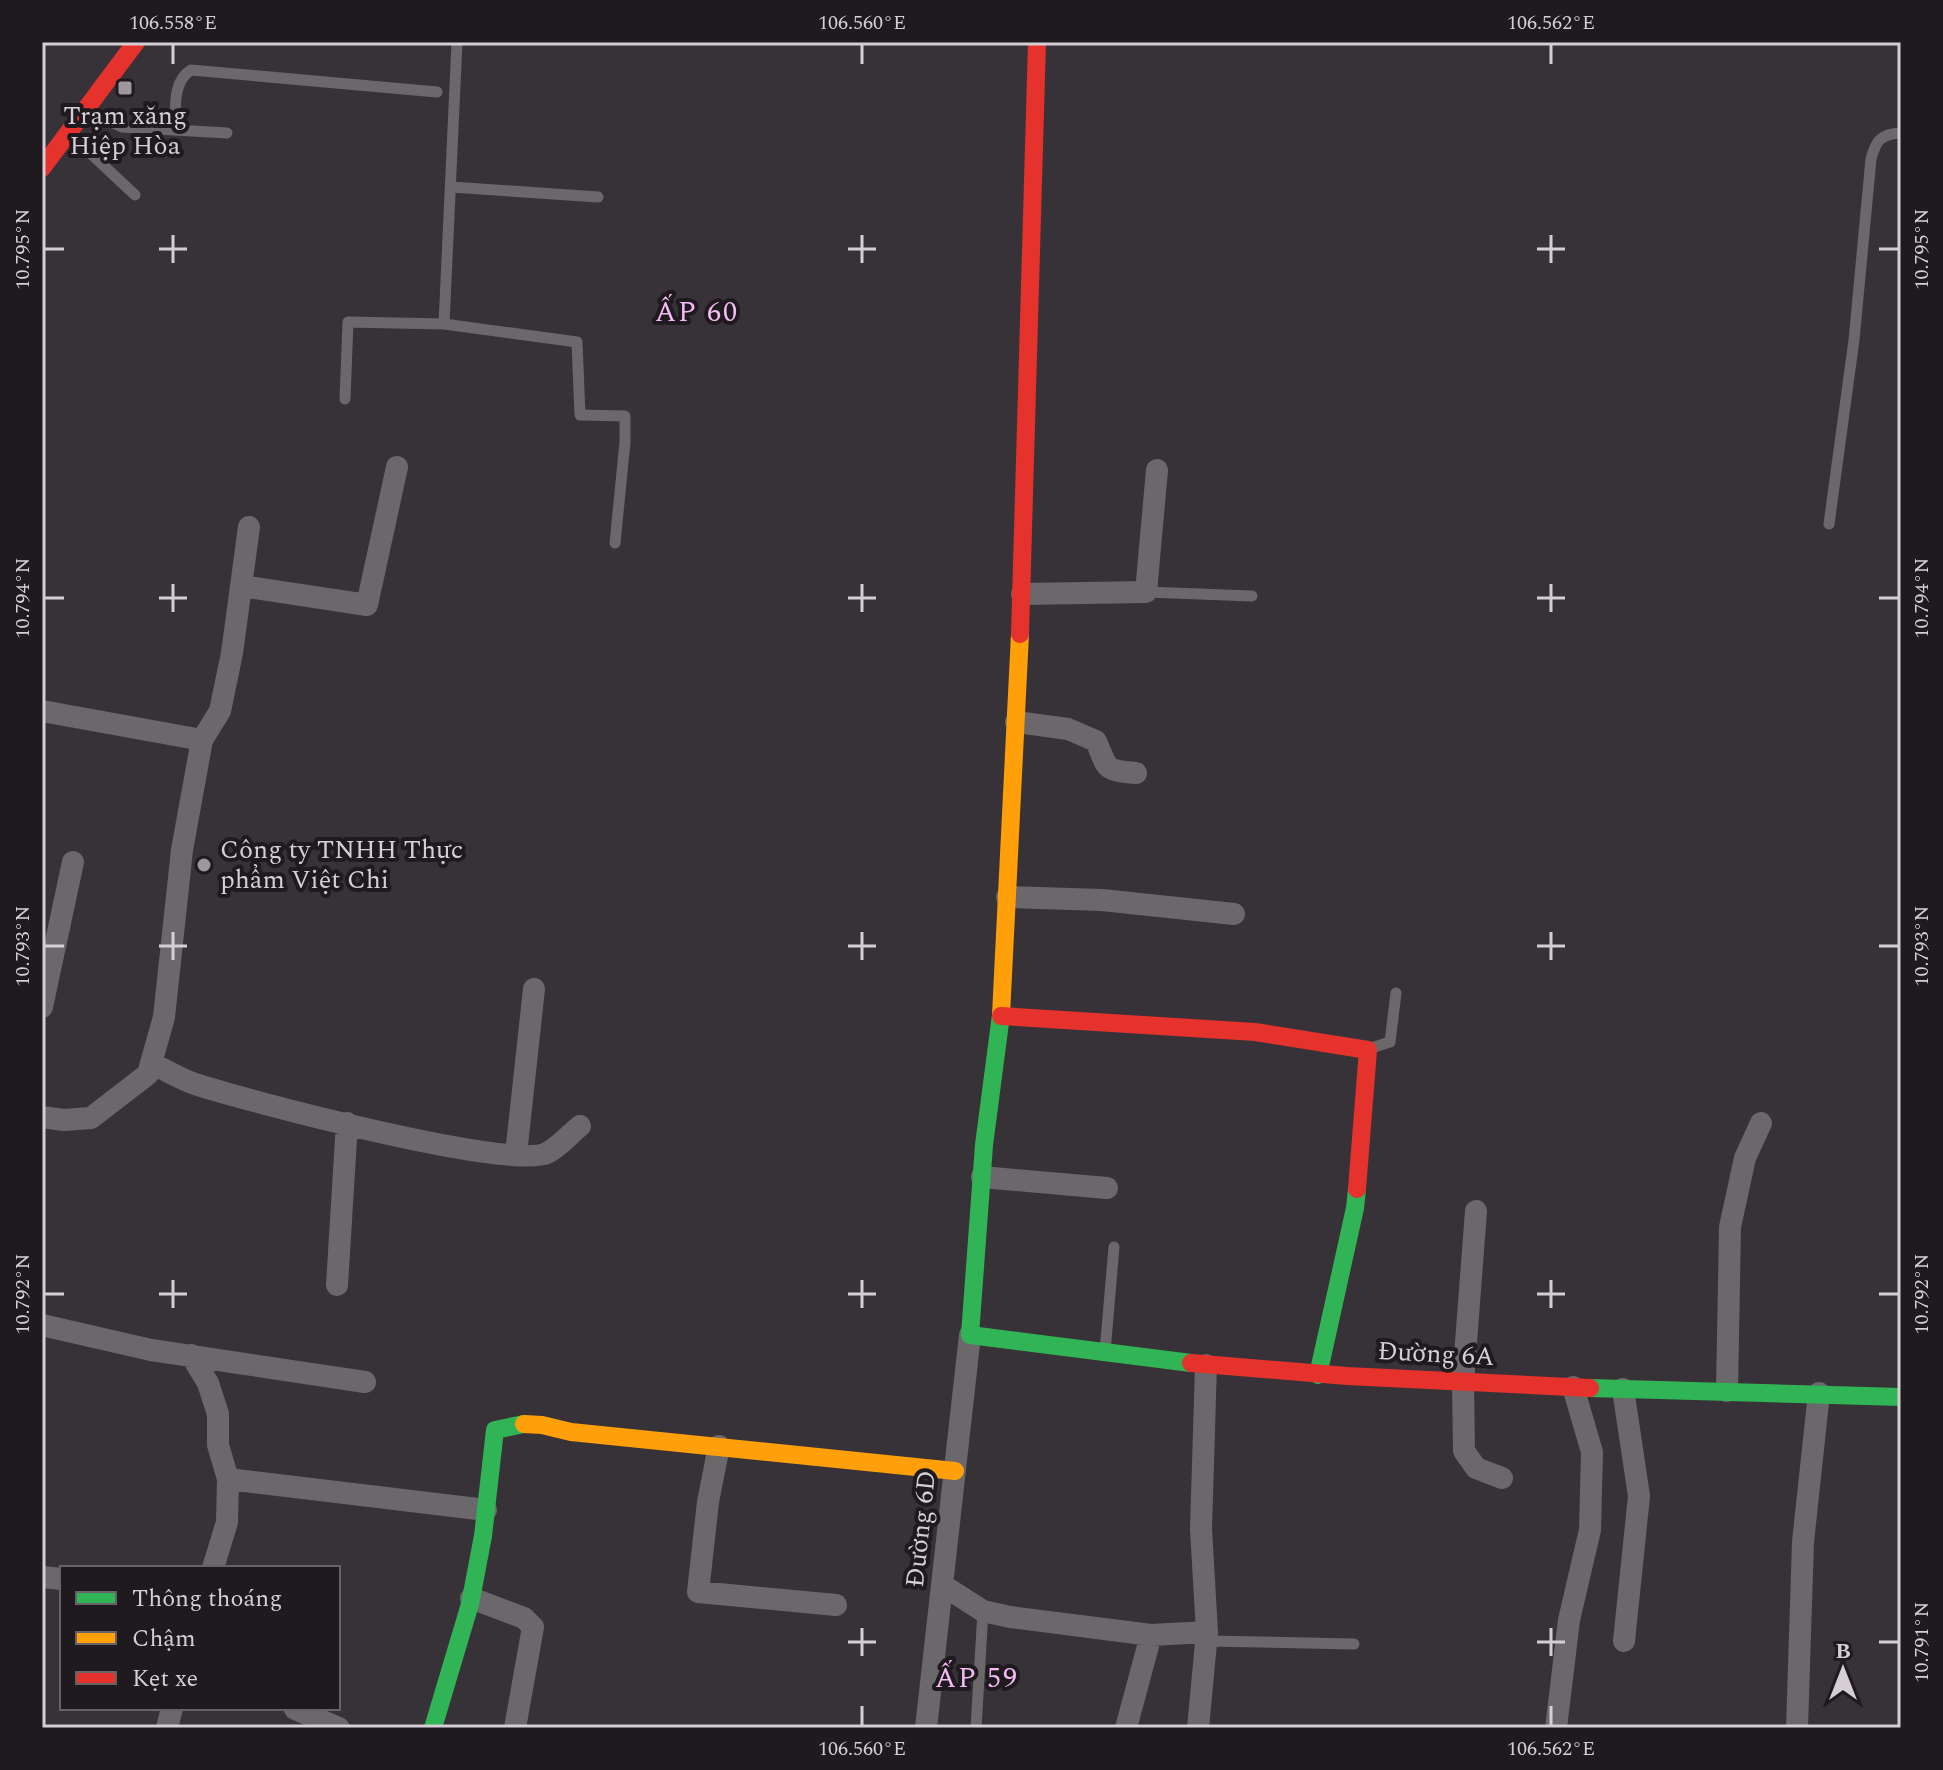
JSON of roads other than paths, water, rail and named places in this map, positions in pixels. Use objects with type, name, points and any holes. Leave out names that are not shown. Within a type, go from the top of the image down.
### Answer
[{"type":"street","points":[[42,168],[136,42]]},
{"type":"street","points":[[970,1335],[982,1177],[1001,1016],[1022,594],[1037,42]]},
{"type":"street","points":[[241,586],[367,605],[397,467]]},
{"type":"street","points":[[1022,594],[1146,592],[1157,470]]},
{"type":"street","points":[[42,1117],[64,1120],[91,1118],[148,1074],[164,1017],[182,850],[202,740],[220,711],[232,653],[249,527]]},
{"type":"street","points":[[42,711],[202,740]]},
{"type":"street","points":[[1016,722],[1068,729],[1096,741],[1103,762],[1108,767],[1136,773]]},
{"type":"street","points":[[42,1007],[73,862]]},
{"type":"street","points":[[1007,897],[1102,900],[1234,914]]},
{"type":"street","points":[[516,1154],[534,989]]},
{"type":"street","points":[[1001,1016],[1255,1032],[1368,1050],[1355,1208],[1318,1375]]},
{"type":"street","points":[[151,1063],[192,1083],[261,1104],[439,1145],[516,1154],[545,1154],[580,1126]]},
{"type":"street","points":[[337,1285],[347,1123]]},
{"type":"street","points":[[1727,1391],[1730,1227],[1745,1158],[1761,1123]]},
{"type":"street","points":[[982,1177],[1107,1188]]},
{"type":"street","points":[[1476,1211],[1463,1382],[1464,1451],[1476,1468],[1502,1478]]},
{"type":"street","points":[[42,1325],[151,1350],[365,1382]]},
{"type":"street","name":"Đường 6A","points":[[970,1335],[1206,1365],[1318,1375],[1623,1389],[1901,1397]]},
{"type":"street","name":"Đường 6D","points":[[926,1728],[970,1335]]},
{"type":"street","points":[[191,1355],[208,1383],[218,1414],[218,1445],[228,1479],[227,1522],[214,1566]]},
{"type":"street","points":[[1198,1728],[1207,1637],[1201,1529],[1206,1365]]},
{"type":"street","points":[[1556,1728],[1569,1620],[1590,1530],[1592,1452],[1573,1387]]},
{"type":"street","points":[[1623,1389],[1639,1496],[1624,1641]]},
{"type":"street","points":[[1797,1728],[1803,1542],[1819,1393]]},
{"type":"street","points":[[433,1728],[471,1598],[486,1510],[495,1430],[521,1423],[547,1425],[571,1432],[955,1471]]},
{"type":"street","points":[[719,1446],[708,1502],[698,1592],[836,1605]]},
{"type":"street","points":[[228,1479],[486,1510]]},
{"type":"street","points":[[944,1586],[983,1611],[1010,1617],[1151,1635],[1207,1637]]},
{"type":"street","points":[[471,1598],[524,1618],[533,1627],[515,1728]]},
{"type":"street","points":[[1126,1728],[1151,1635]]},
{"type":"street","points":[[297,1710],[339,1728]]},
{"type":"lane","points":[[444,324],[457,42]]},
{"type":"lane","points":[[175,128],[178,84],[183,75],[191,70],[437,92]]},
{"type":"lane","points":[[87,111],[122,127],[227,133]]},
{"type":"lane","points":[[1829,524],[1854,340],[1871,159],[1876,142],[1887,134],[1901,133]]},
{"type":"lane","points":[[69,134],[135,195]]},
{"type":"lane","points":[[451,187],[598,197]]},
{"type":"lane","points":[[345,399],[348,322],[444,324],[577,342],[580,415],[625,416],[615,543]]},
{"type":"lane","points":[[1146,592],[1252,596]]},
{"type":"lane","points":[[1368,1050],[1390,1042],[1396,993]]},
{"type":"lane","points":[[1105,1353],[1114,1247]]},
{"type":"lane","points":[[976,1728],[983,1611]]},
{"type":"lane","points":[[1207,1637],[1354,1644]]},
{"type":"place","name":"Trạm xăng Hiệp Hòa","points":[[125,88]]},
{"type":"place","name":"Công ty TNHH Thực phẩm Việt Chi","points":[[204,865]]},
{"type":"district","name":"ẤP 60","points":[[697,312]]},
{"type":"district","name":"ẤP 59","points":[[977,1678]]}]
